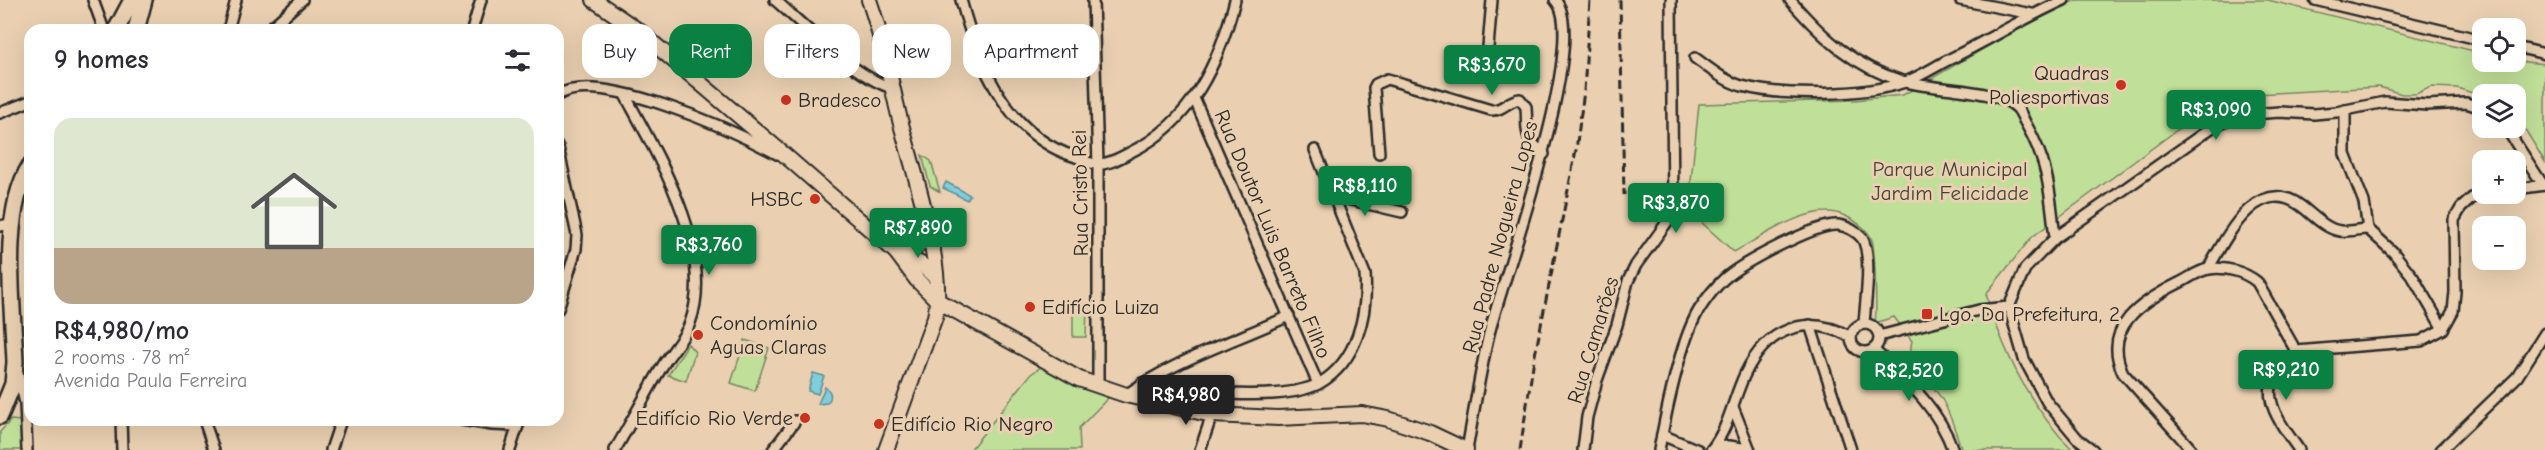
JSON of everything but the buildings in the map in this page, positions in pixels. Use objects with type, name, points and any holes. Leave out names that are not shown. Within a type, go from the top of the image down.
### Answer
[{"type":"main road","points":[[119,24],[132,0]]},
{"type":"main road","points":[[138,24],[144,0]]},
{"type":"main road","points":[[594,0],[639,31],[896,252],[917,280],[938,301],[1079,379],[1126,395],[1212,415],[1278,418],[1362,414],[1388,419],[1430,433],[1466,450]]},
{"type":"main road","points":[[869,0],[888,61],[892,88],[929,235],[938,301],[935,317],[886,450]]},
{"type":"main road","points":[[0,416],[14,384],[15,362],[6,278],[7,229],[24,176]]},
{"type":"main road","points":[[896,252],[914,249],[929,235]]},
{"type":"main road","points":[[896,252],[921,264],[936,278]]},
{"type":"street","points":[[93,0],[102,24]]},
{"type":"street","points":[[230,24],[236,0]]},
{"type":"street","points":[[275,24],[302,0]]},
{"type":"street","points":[[474,24],[481,0]]},
{"type":"street","points":[[774,0],[861,73],[879,84],[892,88]]},
{"type":"street","points":[[961,0],[982,63],[1002,102],[1029,133],[1057,152],[1098,164],[1122,157],[1145,146],[1169,128],[1194,98],[1225,40],[1235,0]]},
{"type":"street","name":"Rua Cristo Rei","points":[[1094,0],[1098,164],[1098,385]]},
{"type":"street","points":[[1488,47],[1492,0]]},
{"type":"street","name":"Rua Padre Nogueira Lopes","points":[[1466,450],[1489,333],[1544,154],[1563,46],[1563,15],[1560,5],[1555,0]]},
{"type":"street","name":"Rua Camarões","points":[[1583,450],[1587,417],[1597,380],[1617,325],[1628,280],[1670,218],[1673,205],[1671,0]]},
{"type":"street","points":[[1790,0],[1817,32],[1868,68],[1905,82],[1998,98],[2016,108],[2032,135],[2047,171],[2055,238]]},
{"type":"street","points":[[1960,0],[2032,14]]},
{"type":"street","points":[[1695,58],[1718,74],[1740,85],[1774,92],[1843,93],[1905,82],[1997,35],[2032,14],[2064,0]]},
{"type":"street","points":[[2315,0],[2472,38]]},
{"type":"street","points":[[2526,49],[2545,54]]},
{"type":"street","points":[[1379,153],[1374,88],[1376,84],[1387,79],[1491,110],[1501,109],[1512,100],[1520,99],[1527,106],[1525,130],[1527,139],[1544,154]]},
{"type":"street","points":[[564,92],[577,87],[595,88],[695,116],[749,139],[792,162]]},
{"type":"street","points":[[615,450],[664,363],[688,327],[695,295],[695,269],[686,222],[669,179],[625,95]]},
{"type":"street","name":"Rua Doutor Luis Barreto Filho","points":[[1194,98],[1318,384]]},
{"type":"street","points":[[2093,450],[2077,438],[2047,402],[2024,359],[2009,307],[2025,269],[2055,238],[2214,126],[2238,115],[2280,112],[2314,114],[2385,102],[2472,105]]},
{"type":"street","points":[[0,113],[24,103]]},
{"type":"street","points":[[2345,110],[2343,140],[2345,154],[2364,202],[2368,229],[2413,277],[2443,329]]},
{"type":"street","points":[[2513,138],[2544,184],[2526,187]]},
{"type":"street","points":[[1142,383],[1156,388],[1195,394],[1274,395],[1318,384],[1337,370],[1351,353],[1363,319],[1367,293],[1360,258],[1315,150]]},
{"type":"street","points":[[564,175],[577,235],[576,249],[564,289]]},
{"type":"street","points":[[1334,196],[1402,212]]},
{"type":"street","points":[[2192,450],[2123,373],[2116,359],[2116,346],[2120,331],[2140,307],[2167,289],[2208,268],[2237,220],[2258,202],[2275,196],[2289,199],[2327,226],[2340,231],[2368,229]]},
{"type":"street","points":[[2299,450],[2273,408],[2270,392],[2274,377],[2296,351],[2421,341],[2443,329],[2453,311],[2455,292],[2454,220],[2461,208],[2472,198]]},
{"type":"street","points":[[1659,450],[1681,358],[1697,313],[1710,293],[1725,278],[1743,266],[1820,227],[1838,225],[1850,228],[1862,238],[1867,253],[1864,324]]},
{"type":"street","points":[[0,251],[7,229]]},
{"type":"street","points":[[2208,268],[2248,275],[2258,282],[2296,351]]},
{"type":"street","points":[[1879,336],[1979,310],[2009,307]]},
{"type":"street","points":[[1126,395],[1142,383],[1178,365],[1289,316]]},
{"type":"street","points":[[1713,449],[1733,407],[1745,374],[1757,354],[1786,330],[1810,325],[1835,329],[1851,337],[1854,345],[1861,351],[1873,349],[1879,342],[1879,336],[1872,326],[1864,324],[1857,327],[1851,337]]},
{"type":"street","points":[[1810,325],[1851,450]]},
{"type":"street","points":[[2441,450],[2517,377],[2545,333]]},
{"type":"street","points":[[1873,349],[1908,381],[1931,407],[1941,422],[1953,450]]},
{"type":"street","points":[[15,362],[24,399]]},
{"type":"street","points":[[1733,407],[1750,449]]},
{"type":"street","points":[[1200,450],[1212,415]]},
{"type":"street","points":[[772,450],[795,421]]},
{"type":"street","points":[[26,426],[27,450]]},
{"type":"street","points":[[121,426],[122,450]]},
{"type":"street","points":[[206,426],[214,450]]},
{"type":"street","points":[[331,450],[339,426]]},
{"type":"street","points":[[510,450],[518,426]]},
{"type":"street","points":[[1662,435],[1698,450]]},
{"type":"street","points":[[1713,449],[1729,446],[1750,449]]},
{"type":"green space","name":"Parque Municipal Jardim Felicidade","points":[[2077,0],[2268,0],[2472,51],[2472,72],[2526,72],[2526,62],[2545,64],[2545,162],[2526,131],[2526,84],[2472,84],[2472,93],[2457,88],[2431,87],[2416,94],[2402,94],[2379,87],[2223,96],[2032,237],[1986,294],[2001,337],[2020,378],[2044,416],[2073,450],[1962,450],[1943,401],[1912,358],[1912,341],[1894,317],[1875,323],[1873,246],[1865,229],[1840,214],[1815,213],[1791,221],[1734,252],[1688,210],[1699,104],[1855,100],[1903,95],[2051,10]]},
{"type":"green space","points":[[922,155],[931,161],[940,192],[930,186]]},
{"type":"green space","points":[[1073,306],[1087,307],[1086,337],[1073,337]]},
{"type":"green space","points":[[745,340],[769,348],[755,391],[731,383]]},
{"type":"green space","points":[[688,344],[695,352],[686,381],[668,375]]},
{"type":"green space","points":[[1041,367],[1108,398],[1079,428],[1080,450],[970,450],[1031,374]]},
{"type":"green space","points":[[11,420],[21,421],[22,450],[0,450],[0,432]]},
{"type":"water","points":[[946,182],[970,195],[967,200],[943,188]]},
{"type":"water","points":[[813,373],[824,376],[818,394],[808,391]]},
{"type":"water","points":[[825,387],[830,392],[830,399],[827,403],[818,404]]},
{"type":"railway","points":[[1520,450],[1533,365],[1576,150],[1584,91],[1590,0]]},
{"type":"railway","points":[[1620,0],[1624,195]]},
{"type":"place","name":"Quadras Poliesportivas","points":[[2121,85]]},
{"type":"place","name":"Bradesco","points":[[786,100]]},
{"type":"place","name":"HSBC","points":[[815,199]]},
{"type":"place","name":"Edifício Luiza","points":[[1030,307]]},
{"type":"place","name":"Lgo. Da Prefeitura, 2","points":[[1927,314]]},
{"type":"place","name":"Condomínio Aguas Claras","points":[[698,335]]},
{"type":"place","name":"Edifício Rio Verde","points":[[805,418]]},
{"type":"place","name":"Edifício Rio Negro","points":[[879,424]]}]
